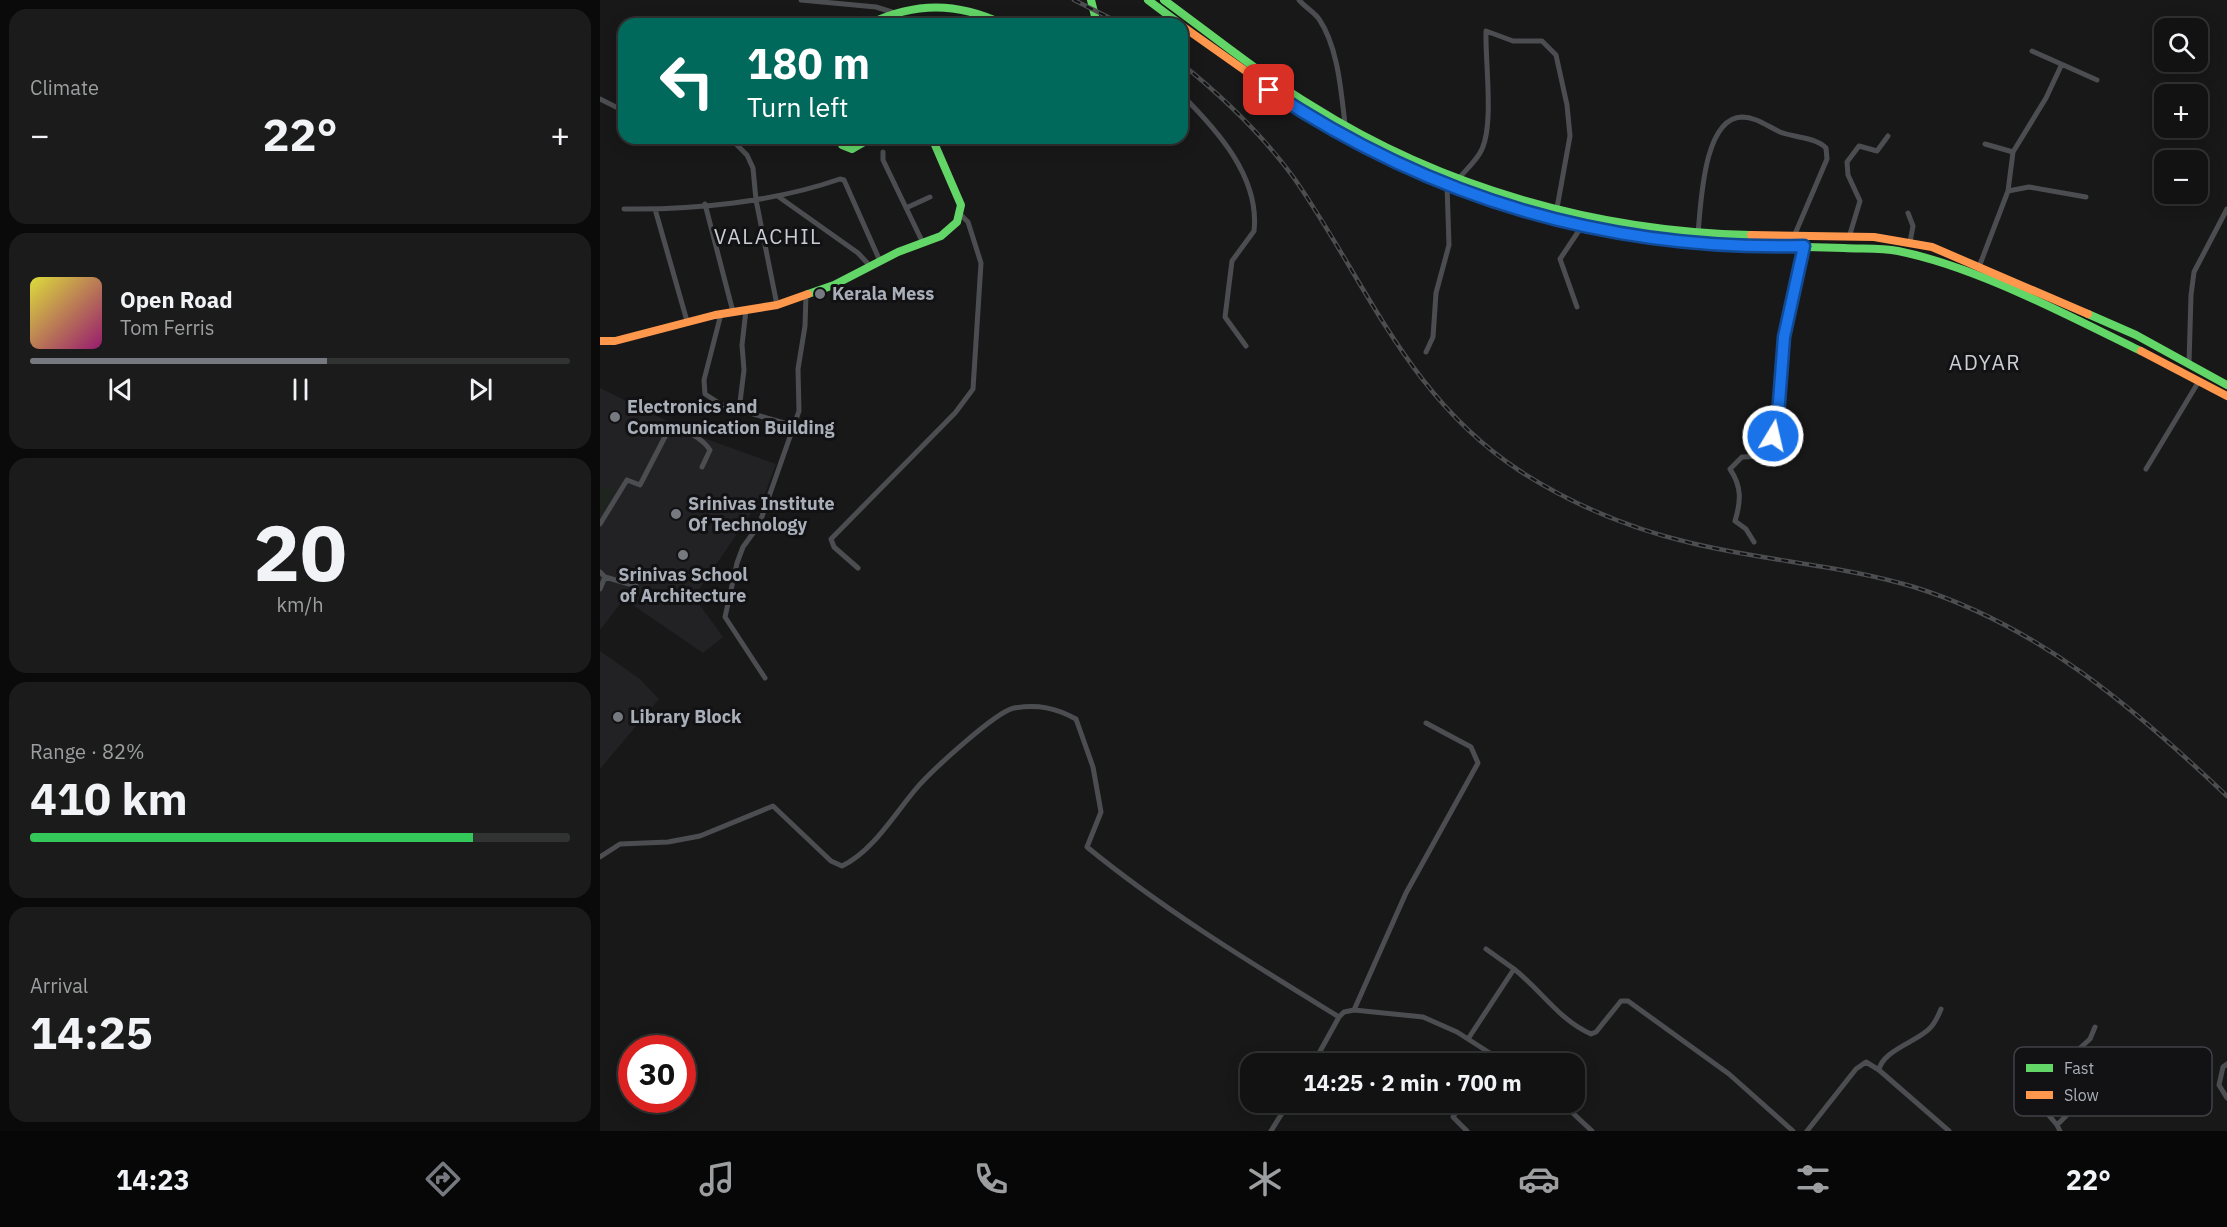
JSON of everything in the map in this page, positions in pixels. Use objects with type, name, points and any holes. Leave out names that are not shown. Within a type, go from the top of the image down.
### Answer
[{"type":"main road","points":[[1091,0],[1094,18]]},
{"type":"main road","points":[[1148,0],[1172,18]]},
{"type":"main road","points":[[1164,0],[1260,71],[1345,125],[1459,178],[1523,200],[1626,223],[1698,233],[1712,238],[1850,234],[1932,247],[2136,335],[2227,385]]},
{"type":"main road","points":[[880,18],[923,2],[964,4],[984,11],[994,18]]},
{"type":"main road","points":[[1188,30],[1254,80],[1314,120],[1415,173],[1516,210],[1634,236],[1712,238],[1897,251],[1926,258],[1996,284],[2149,354],[2227,396]]},
{"type":"main road","points":[[842,144],[852,149],[861,144]]},
{"type":"main road","points":[[600,341],[615,341],[687,321],[777,305],[872,267],[880,261],[949,230],[960,214],[961,205],[935,144]]},
{"type":"street","points":[[801,0],[876,7],[892,12]]},
{"type":"street","points":[[1299,0],[1318,16],[1328,34],[1342,98],[1345,125]]},
{"type":"street","points":[[1459,178],[1482,150],[1485,140],[1488,100],[1486,31],[1513,40],[1542,41],[1556,55],[1567,105],[1570,136],[1557,208]]},
{"type":"street","points":[[2032,51],[2061,66],[2097,80]]},
{"type":"street","points":[[1979,267],[2008,191],[2013,152],[2046,98],[2061,66]]},
{"type":"street","points":[[600,99],[618,108]]},
{"type":"street","points":[[1188,102],[1229,146],[1251,195],[1254,231],[1232,261],[1225,317],[1246,346]]},
{"type":"street","points":[[1698,233],[1704,173],[1718,131],[1729,120],[1740,117],[1754,118],[1797,139],[1814,140],[1826,148],[1827,159],[1795,234]]},
{"type":"street","points":[[1850,234],[1860,201],[1848,175],[1847,162],[1859,146],[1877,152],[1888,136]]},
{"type":"street","points":[[736,144],[747,155],[753,168],[756,200],[777,305]]},
{"type":"street","points":[[1985,144],[2013,152]]},
{"type":"street","points":[[882,152],[883,160],[923,243]]},
{"type":"street","points":[[624,209],[655,209],[779,197],[844,180],[880,261]]},
{"type":"street","points":[[1426,352],[1433,337],[1436,293],[1449,245],[1447,185]]},
{"type":"street","points":[[2008,191],[2029,187],[2086,197]]},
{"type":"street","points":[[779,197],[858,252],[872,267]]},
{"type":"street","points":[[906,208],[930,197]]},
{"type":"street","points":[[705,204],[733,312]]},
{"type":"street","points":[[655,209],[687,321]]},
{"type":"street","points":[[2189,364],[2194,272],[2227,209]]},
{"type":"street","points":[[1908,213],[1913,226],[1910,242]]},
{"type":"street","points":[[858,568],[834,547],[831,539],[903,468],[968,399],[973,390],[981,263],[968,222],[960,214]]},
{"type":"street","points":[[1577,307],[1560,259],[1583,225]]},
{"type":"street","points":[[1754,542],[1746,529],[1735,521],[1740,503],[1739,483],[1730,469],[1742,457],[1769,456],[1778,415],[1784,337],[1804,246]]},
{"type":"street","points":[[765,678],[725,617],[737,563],[743,547],[759,525],[795,426],[800,400],[798,369],[805,326],[806,295]]},
{"type":"street","points":[[739,410],[744,370],[743,335],[746,310]]},
{"type":"street","points":[[721,314],[704,380],[704,389],[711,400],[795,426]]},
{"type":"street","points":[[2146,469],[2199,381]]},
{"type":"street","points":[[600,524],[627,480],[640,485],[670,427],[676,427],[705,442],[710,450],[702,467]]},
{"type":"street","points":[[600,572],[605,577],[636,586]]},
{"type":"street","points":[[600,589],[605,577]]},
{"type":"street","points":[[600,856],[620,844],[668,842],[700,836],[773,806],[831,861],[842,866],[850,862],[883,829],[917,787],[985,726],[1012,708],[1056,708],[1076,719],[1093,767],[1101,812],[1087,847],[1121,875],[1229,949],[1339,1017]]},
{"type":"street","points":[[1354,1010],[1406,893],[1478,763],[1471,747],[1426,723]]},
{"type":"street","points":[[1486,949],[1532,983],[1567,1021],[1592,1034],[1621,1001],[1628,1001],[1729,1074],[1793,1131]]},
{"type":"street","points":[[1468,1039],[1514,969]]},
{"type":"street","points":[[1879,1070],[1880,1064],[1893,1053],[1932,1028],[1941,1009]]},
{"type":"street","points":[[1319,1053],[1339,1017],[1344,1012],[1354,1010],[1423,1017],[1468,1039],[1487,1053]]},
{"type":"street","points":[[2081,1047],[2090,1039],[2095,1027]]},
{"type":"street","points":[[1807,1131],[1856,1069],[1866,1062],[1879,1070],[1950,1131]]},
{"type":"street","points":[[2227,1064],[2223,1067],[2219,1085],[2227,1098]]},
{"type":"street","points":[[1271,1131],[1282,1113]]},
{"type":"street","points":[[1456,1113],[1453,1117],[1467,1131]]},
{"type":"street","points":[[1573,1113],[1592,1131]]},
{"type":"street","points":[[2049,1116],[2059,1128],[2069,1116]]},
{"type":"shaded area","name":"Srinivas Institute Of Technology","points":[[600,388],[698,436],[776,464],[766,491],[694,597],[723,637],[703,653],[624,599],[600,630]]},
{"type":"shaded area","points":[[600,488],[616,489],[600,518]]},
{"type":"shaded area","name":"Library Block","points":[[600,651],[640,679],[659,699],[600,769]]},
{"type":"railway","points":[[1074,0],[1110,18]]},
{"type":"railway","points":[[1188,69],[1242,117],[1282,162],[1320,218],[1392,336],[1447,409],[1481,441],[1520,471],[1561,495],[1646,531],[1719,549],[1859,573],[1914,587],[1960,604],[2003,624],[2082,673],[2120,701],[2227,796]]},
{"type":"traffic: fast","points":[[1091,0],[1094,18]]},
{"type":"traffic: fast","points":[[1148,0],[1172,18]]},
{"type":"traffic: fast","points":[[1164,0],[1255,68],[1312,106],[1362,135],[1468,182],[1523,200],[1636,225],[1694,232],[1751,235]]},
{"type":"traffic: fast","points":[[884,18],[903,12],[936,8],[969,12],[988,18]]},
{"type":"traffic: fast","points":[[842,144],[852,149],[861,144]]},
{"type":"traffic: fast","points":[[808,294],[834,285],[898,252],[941,236],[957,222],[961,205],[935,144]]},
{"type":"traffic: fast","points":[[1428,178],[1539,215],[1615,232],[1731,245],[1885,249],[1928,258],[1991,280],[2141,351]]},
{"type":"traffic: fast","points":[[2088,314],[2136,335],[2227,385]]},
{"type":"traffic: slow","points":[[1188,30],[1315,120],[1428,178]]},
{"type":"traffic: slow","points":[[1751,235],[1874,237],[1932,247],[2088,314]]},
{"type":"traffic: slow","points":[[600,341],[615,341],[715,315],[777,305],[808,294]]},
{"type":"traffic: slow","points":[[2141,351],[2227,396]]},
{"type":"place","name":"Kerala Mess","points":[[820,294]]},
{"type":"place","name":"Electronics and Communication Building","points":[[615,417]]},
{"type":"place","name":"Srinivas Institute Of Technology","points":[[676,514]]},
{"type":"place","name":"Srinivas School of Architecture","points":[[683,555]]},
{"type":"place","name":"Library Block","points":[[618,717]]},
{"type":"district","name":"VALACHIL","points":[[768,237]]},
{"type":"district","name":"ADYAR","points":[[1985,363]]},
{"type":"route","points":[[1269,90],[1314,120],[1415,173],[1516,210],[1634,236],[1702,243],[1804,246],[1784,337],[1779,376],[1778,415],[1773,436]]}]
